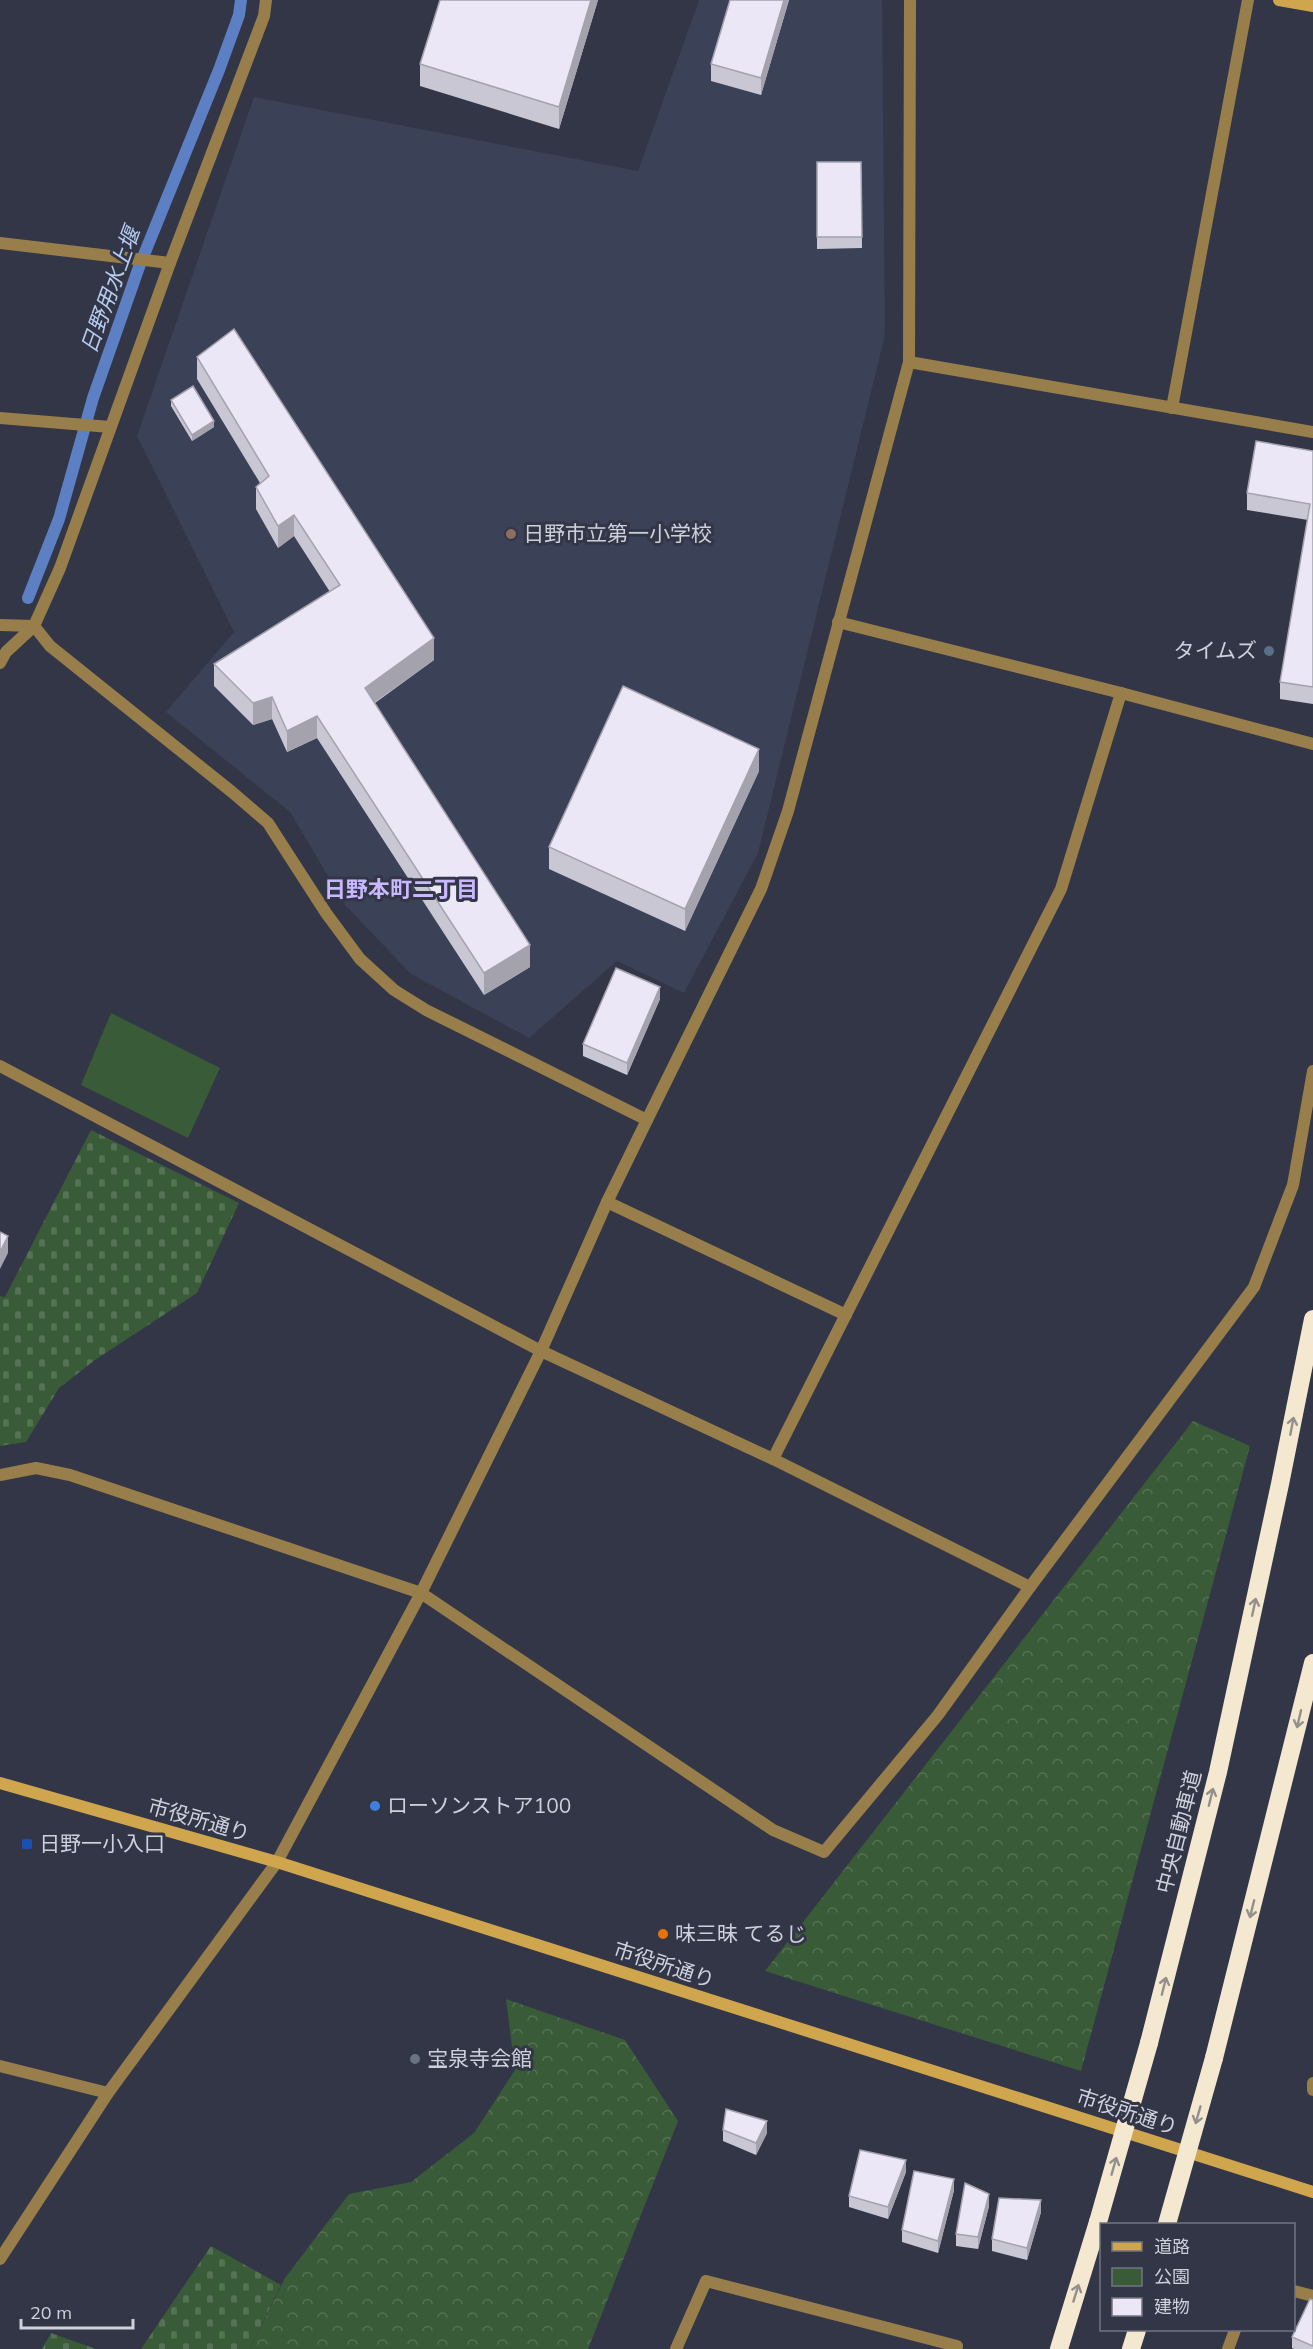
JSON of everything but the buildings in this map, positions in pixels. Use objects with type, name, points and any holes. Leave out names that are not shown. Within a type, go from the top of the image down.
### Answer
[{"type":"highway","name":"中央自動車道","points":[[1059,2349],[1149,2043],[1218,1772],[1313,1319]]},
{"type":"highway","points":[[1167,2223],[1214,2058],[1313,1662]]},
{"type":"highway","points":[[1131,2349],[1137,2331]]},
{"type":"street","points":[[0,663],[6,652],[34,626],[60,568],[105,426],[164,263],[264,16],[266,0]]},
{"type":"street","points":[[0,2259],[108,2093],[277,1862],[421,1593],[541,1351],[607,1202],[761,889],[788,811],[909,362],[910,0]]},
{"type":"street","points":[[1172,408],[1248,0]]},
{"type":"street","points":[[1279,0],[1313,6]]},
{"type":"street","points":[[0,243],[164,263]]},
{"type":"street","points":[[909,362],[1313,432]]},
{"type":"street","points":[[0,418],[105,426]]},
{"type":"street","points":[[838,622],[1313,744]]},
{"type":"street","points":[[0,624],[34,626],[50,646],[268,823],[326,913],[360,959],[394,990],[426,1010],[647,1120]]},
{"type":"street","points":[[773,1459],[1061,889],[1121,693]]},
{"type":"street","points":[[0,1066],[541,1351],[773,1459],[1030,1587]]},
{"type":"street","points":[[0,1475],[36,1468],[70,1474],[421,1593],[773,1830],[824,1852],[938,1714],[1254,1287],[1293,1185],[1313,1071]]},
{"type":"street","points":[[607,1202],[846,1315]]},
{"type":"street","name":"市役所通り","points":[[0,1783],[277,1862],[1313,2192]]},
{"type":"street","points":[[0,2066],[108,2093]]},
{"type":"street","points":[[1313,2083],[1313,2090]]},
{"type":"street","points":[[676,2349],[706,2281],[957,2346],[956,2349]]},
{"type":"street","points":[[1295,2292],[1313,2296]]},
{"type":"street","points":[[1228,2349],[1235,2331]]},
{"type":"shaded area","name":"日野市立第一小学校","points":[[699,0],[882,0],[885,335],[758,853],[684,993],[617,961],[529,1038],[411,974],[346,906],[290,812],[166,712],[234,632],[137,436],[254,97],[638,171]]},
{"type":"green space","points":[[111,1013],[220,1068],[188,1138],[81,1085]]},
{"type":"green space","points":[[91,1130],[239,1203],[197,1293],[95,1360],[59,1388],[26,1442],[0,1446],[0,1296],[5,1297]]},
{"type":"green space","points":[[1193,1421],[1250,1446],[1081,2071],[765,1971]]},
{"type":"green space","points":[[506,1999],[625,2040],[678,2121],[588,2349],[250,2349],[285,2278],[349,2194],[411,2182],[474,2133],[515,2070]]},
{"type":"green space","points":[[211,2246],[281,2285],[250,2349],[141,2349]]},
{"type":"green space","points":[[51,2333],[96,2349],[42,2349]]},
{"type":"waterway","name":"日野用水上堰","points":[[28,598],[59,519],[93,398],[139,267],[219,70],[239,15],[241,0]]},
{"type":"place","name":"日野市立第一小学校","points":[[511,534]]},
{"type":"place","name":"タイムズ","points":[[1269,651]]},
{"type":"place","name":"ローソンストア100","points":[[375,1806]]},
{"type":"place","name":"日野一小入口","points":[[27,1844]]},
{"type":"place","name":"味三昧 てるじ","points":[[663,1934]]},
{"type":"place","name":"宝泉寺会館","points":[[415,2059]]},
{"type":"district","name":"日野本町二丁目","points":[[401,889]]}]
